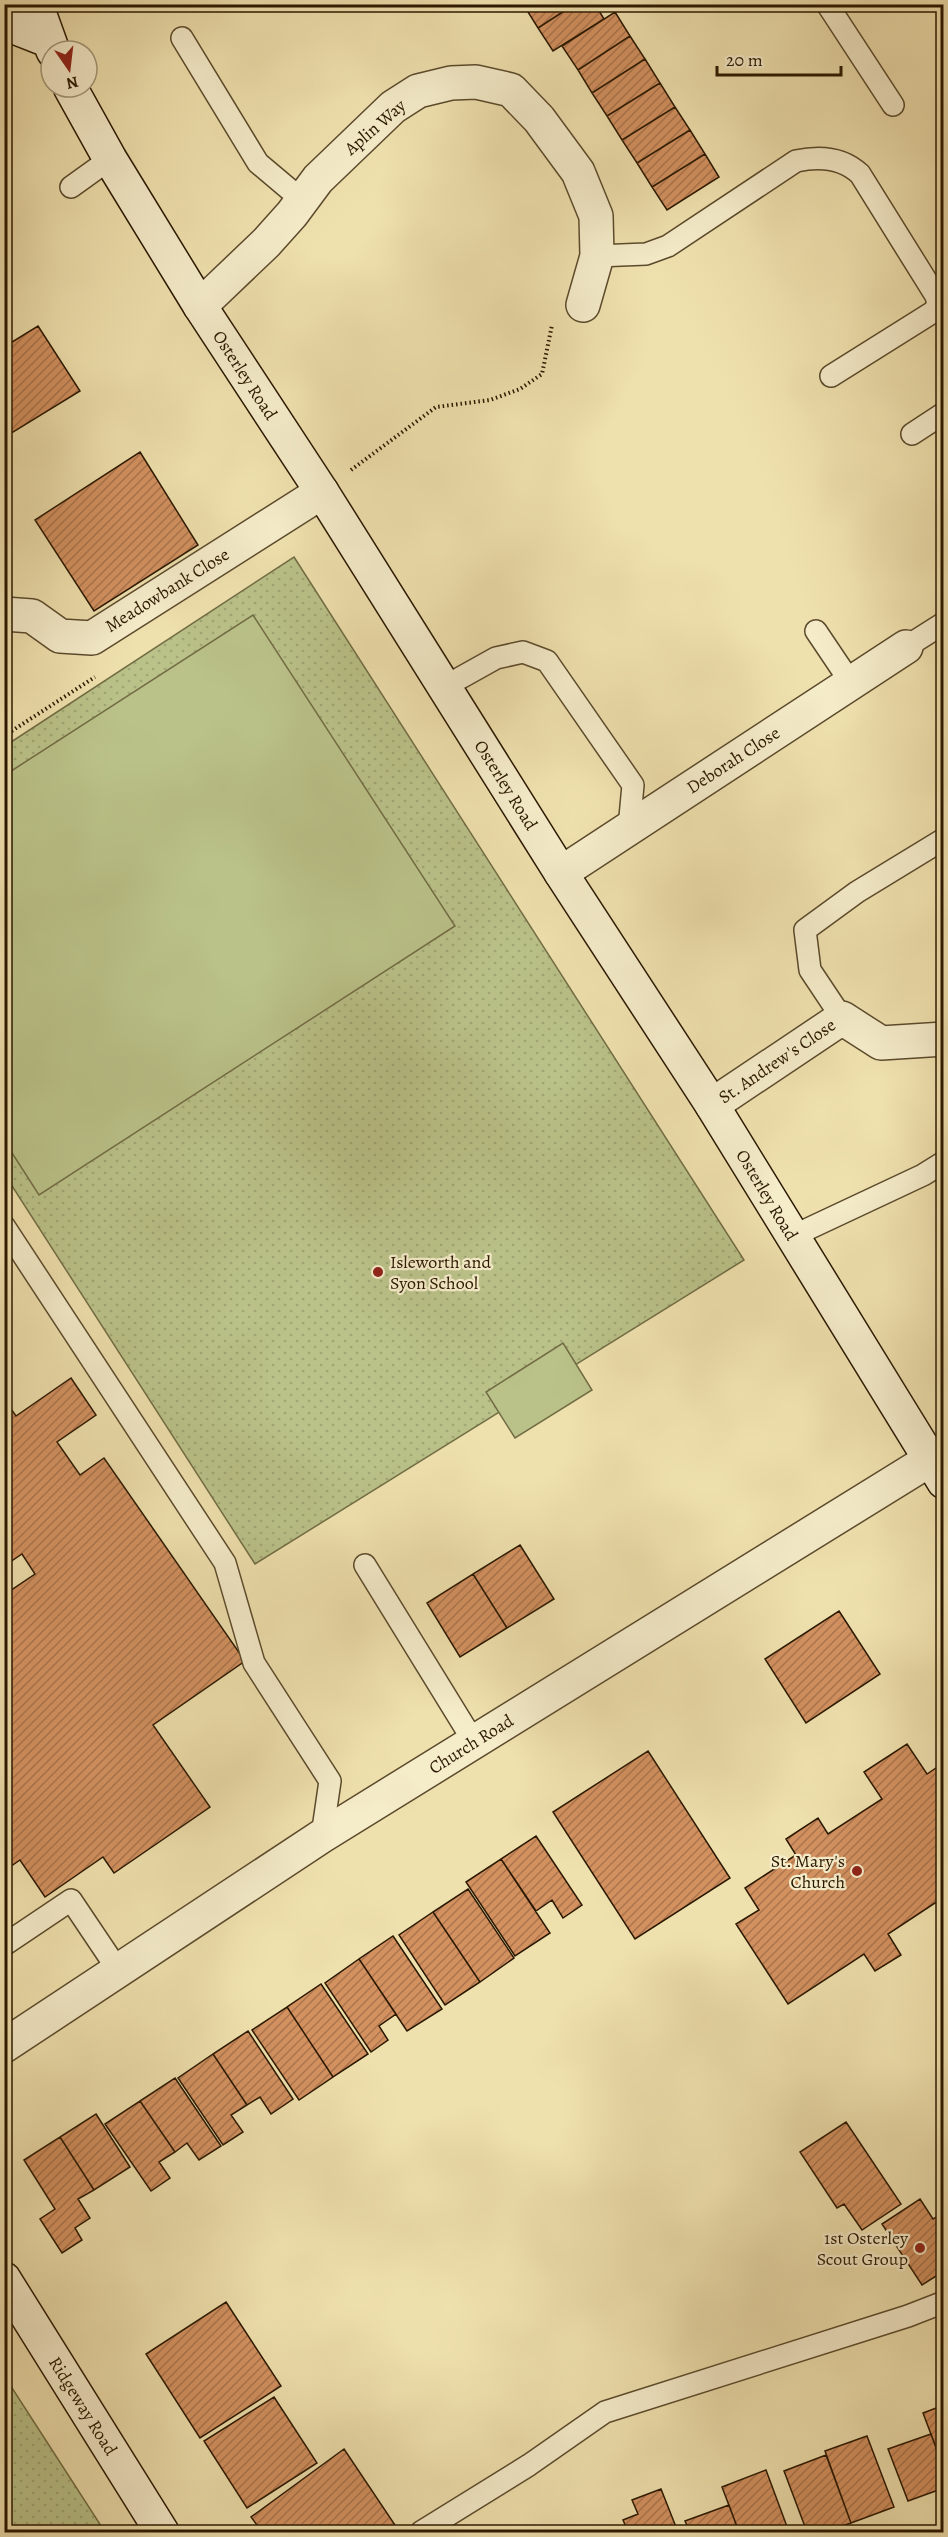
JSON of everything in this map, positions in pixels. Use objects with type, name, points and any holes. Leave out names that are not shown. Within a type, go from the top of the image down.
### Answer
[{"type":"street","points":[[36,4],[48,39]]},
{"type":"street","points":[[4,23],[39,40]]},
{"type":"street","name":"Aplin Way","points":[[200,306],[266,243],[318,179],[393,107],[418,92],[451,83],[476,82],[511,90],[539,119],[578,171],[596,216],[597,256],[583,305]]},
{"type":"street","name":"Osterley Road","points":[[77,99],[110,159],[200,306],[322,492],[561,873],[712,1105],[939,1464]]},
{"type":"street","name":"Meadowbank Close","points":[[4,614],[32,616],[60,636],[92,638],[322,492]]},
{"type":"street","name":"Deborah Close","points":[[561,873],[906,647]]},
{"type":"street","name":"St. Andrew's Close","points":[[712,1105],[842,1018],[881,1043],[944,1039]]},
{"type":"street","name":"Church Road","points":[[4,2046],[322,1836],[474,1742],[939,1464]]},
{"type":"street","name":"Ridgeway Road","points":[[4,2279],[162,2532]]},
{"type":"lane","points":[[827,4],[892,105]]},
{"type":"lane","points":[[182,38],[258,163],[302,200]]},
{"type":"lane","points":[[597,256],[646,254],[668,246],[796,161],[818,156],[854,168],[860,174],[936,296],[938,304],[933,312],[831,376]]},
{"type":"lane","points":[[70,187],[110,159]]},
{"type":"lane","points":[[912,434],[944,413]]},
{"type":"lane","points":[[906,647],[944,623]]},
{"type":"lane","points":[[816,631],[850,683]]},
{"type":"lane","points":[[444,687],[496,658],[524,652],[547,661],[633,785],[629,828]]},
{"type":"lane","points":[[842,1018],[810,970],[805,930],[857,892],[944,839]]},
{"type":"lane","points":[[793,1236],[944,1162]]},
{"type":"lane","points":[[4,1226],[225,1563],[254,1663],[330,1781],[322,1836]]},
{"type":"lane","points":[[365,1565],[474,1742]]},
{"type":"lane","points":[[4,1945],[71,1900],[118,1970]]},
{"type":"lane","points":[[421,2532],[529,2465],[605,2412],[908,2316],[944,2302]]},
{"type":"path","points":[[322,492],[436,407],[490,400],[520,390],[542,374],[553,320],[573,329],[583,305]]},
{"type":"green space","name":"Isleworth and Syon School","points":[[294,557],[744,1260],[255,1564],[5,1175],[5,746]]},
{"type":"green space","points":[[253,615],[455,926],[39,1195],[5,1142],[5,775]]},
{"type":"green space","points":[[563,1343],[592,1390],[515,1438],[486,1392]]},
{"type":"green space","points":[[5,2377],[105,2532],[5,2532]]},
{"type":"building","points":[[523,4],[575,4],[538,28]]},
{"type":"building","points":[[575,4],[595,4],[604,19],[553,51],[538,28]]},
{"type":"building","points":[[615,12],[630,36],[578,70],[562,46]]},
{"type":"building","points":[[630,36],[645,59],[592,93],[578,70]]},
{"type":"building","points":[[645,59],[660,83],[607,116],[592,93]]},
{"type":"building","points":[[660,83],[675,107],[622,140],[607,116]]},
{"type":"building","points":[[675,107],[690,130],[637,163],[622,140]]},
{"type":"building","points":[[690,130],[705,154],[652,187],[637,163]]},
{"type":"building","points":[[705,154],[719,177],[667,210],[652,187]]},
{"type":"building","points":[[38,326],[80,391],[5,437],[4,347]]},
{"type":"building","points":[[140,452],[198,545],[94,611],[35,520]]},
{"type":"building","points":[[71,1378],[96,1415],[57,1442],[80,1475],[104,1458],[245,1661],[153,1725],[210,1807],[114,1873],[103,1857],[45,1897],[20,1860],[4,1871],[4,1595],[35,1574],[22,1554],[4,1566],[4,1399],[16,1416]]},
{"type":"building","points":[[520,1545],[554,1599],[507,1628],[473,1574]]},
{"type":"building","points":[[473,1574],[507,1628],[460,1657],[427,1603]]},
{"type":"building","points":[[839,1611],[880,1674],[806,1723],[765,1659]]},
{"type":"building","name":"St. Mary's Church","points":[[907,1744],[927,1774],[942,1764],[944,1767],[944,1897],[888,1934],[901,1955],[875,1971],[864,1954],[788,2004],[736,1924],[759,1910],[745,1888],[796,1855],[786,1839],[818,1818],[828,1834],[882,1799],[864,1772]]},
{"type":"building","points":[[648,1751],[730,1878],[635,1939],[553,1812]]},
{"type":"building","points":[[536,1836],[582,1905],[563,1918],[552,1900],[536,1911],[501,1859]]},
{"type":"building","points":[[501,1859],[550,1933],[515,1956],[466,1882]]},
{"type":"building","points":[[468,1889],[514,1958],[480,1982],[433,1912]]},
{"type":"building","points":[[433,1912],[480,1982],[445,2005],[399,1935]]},
{"type":"building","points":[[393,1936],[442,2009],[407,2031],[359,1959]]},
{"type":"building","points":[[359,1959],[396,2014],[379,2026],[388,2040],[371,2052],[325,1983]]},
{"type":"building","points":[[321,1984],[368,2054],[333,2077],[287,2007]]},
{"type":"building","points":[[287,2007],[333,2077],[299,2100],[252,2030]]},
{"type":"building","points":[[248,2031],[293,2099],[271,2114],[260,2097],[247,2105],[213,2054]]},
{"type":"building","points":[[213,2054],[247,2105],[231,2115],[243,2132],[223,2145],[178,2078]]},
{"type":"building","points":[[175,2078],[221,2146],[199,2160],[187,2143],[175,2152],[140,2101]]},
{"type":"building","points":[[140,2101],[175,2152],[159,2162],[170,2178],[151,2191],[105,2124]]},
{"type":"building","points":[[96,2114],[130,2167],[94,2190],[60,2137]]},
{"type":"building","points":[[846,2122],[901,2204],[862,2230],[844,2204],[837,2208],[800,2152]]},
{"type":"building","points":[[60,2137],[94,2190],[78,2199],[90,2218],[75,2228],[82,2240],[62,2253],[40,2219],[55,2209],[24,2160]]},
{"type":"building","name":"1st Osterley Scout Group","points":[[920,2199],[933,2219],[944,2213],[944,2271],[922,2285],[882,2224]]},
{"type":"building","points":[[226,2302],[281,2386],[200,2438],[146,2354]]},
{"type":"building","points":[[274,2397],[317,2463],[247,2508],[204,2441]]},
{"type":"building","points":[[944,2405],[944,2469],[923,2413]]},
{"type":"building","points":[[931,2434],[944,2469],[944,2488],[908,2501],[888,2449]]},
{"type":"building","points":[[867,2436],[894,2507],[851,2523],[825,2451]]},
{"type":"building","points":[[344,2449],[395,2525],[386,2532],[262,2532],[251,2517]]},
{"type":"building","points":[[826,2455],[851,2523],[824,2532],[807,2532],[784,2471]]},
{"type":"building","points":[[766,2470],[789,2532],[739,2532],[722,2487]]},
{"type":"building","points":[[661,2489],[678,2532],[628,2532],[623,2520],[638,2514],[632,2500]]},
{"type":"building","points":[[729,2505],[739,2532],[690,2532],[685,2521]]},
{"type":"place","name":"Isleworth and Syon School","points":[[378,1272]]},
{"type":"place","name":"St. Mary's Church","points":[[857,1871]]},
{"type":"place","name":"1st Osterley Scout Group","points":[[920,2248]]}]
